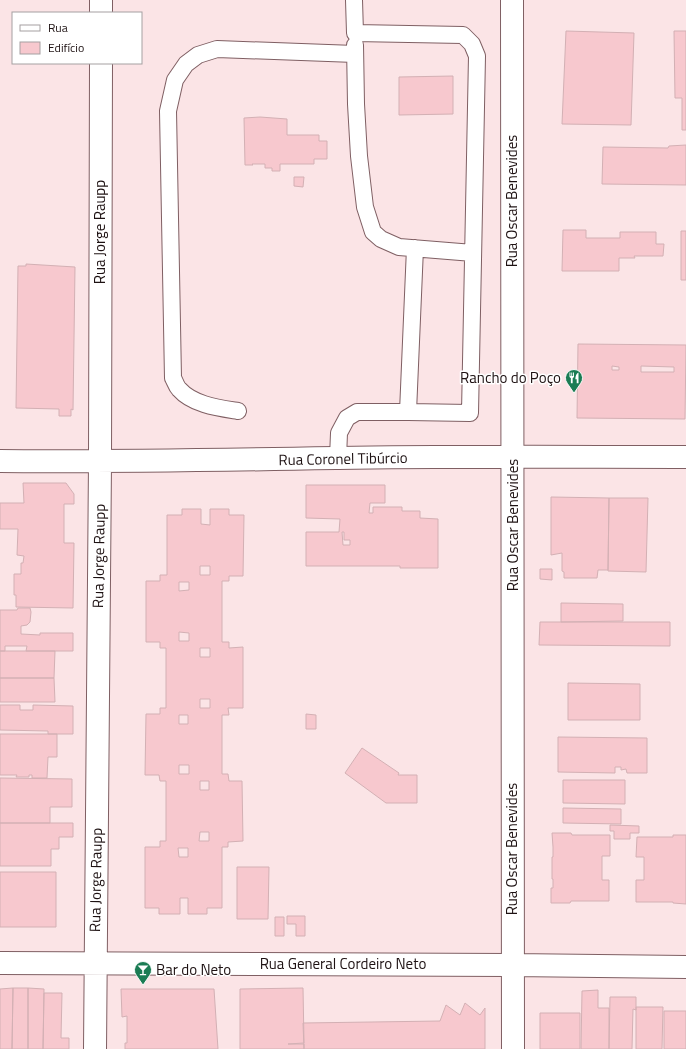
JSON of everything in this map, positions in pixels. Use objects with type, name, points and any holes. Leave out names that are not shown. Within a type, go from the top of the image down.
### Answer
[{"type":"street","points":[[101,0],[101,12]]},
{"type":"street","name":"Rua Oscar Benevides","points":[[512,0],[513,1049]]},
{"type":"street","name":"Rua Jorge Raupp","points":[[95,1049],[100,462],[101,64]]},
{"type":"street","name":"Rua Coronel Tibúrcio","points":[[0,461],[100,462],[338,458],[686,457]]},
{"type":"street","name":"Rua General Cordeiro Neto","points":[[0,963],[686,967]]},
{"type":"lane","points":[[354,0],[359,156],[365,207],[373,232],[381,239],[399,246],[473,253]]},
{"type":"lane","points":[[338,458],[340,433],[347,418],[357,412],[470,413],[477,56],[472,44],[463,35],[355,33]]},
{"type":"lane","points":[[238,411],[216,408],[191,399],[178,389],[173,378],[168,111],[175,80],[186,64],[198,55],[217,49],[355,54]]},
{"type":"lane","points":[[408,412],[415,248]]},
{"type":"building","points":[[566,31],[634,33],[631,125],[562,124]]},
{"type":"building","points":[[674,31],[686,31],[686,130],[682,130],[682,98],[675,98]]},
{"type":"building","points":[[453,76],[453,114],[399,115],[399,77]]},
{"type":"building","points":[[260,117],[287,119],[287,135],[319,135],[319,141],[327,141],[327,159],[314,159],[314,164],[280,164],[280,171],[272,171],[272,168],[265,168],[265,164],[245,165],[244,118]]},
{"type":"building","points":[[686,145],[686,185],[602,184],[603,147],[668,148],[669,146]]},
{"type":"building","points":[[294,177],[304,177],[303,187],[294,186]]},
{"type":"building","points":[[563,230],[586,230],[586,238],[620,238],[620,232],[656,232],[656,244],[664,244],[663,256],[634,256],[635,258],[619,258],[619,271],[562,271]]},
{"type":"building","points":[[681,231],[686,231],[686,280],[681,280]]},
{"type":"building","points":[[26,264],[75,267],[73,410],[71,409],[71,416],[59,416],[59,409],[16,408],[18,266],[26,266]]},
{"type":"building","points":[[578,344],[686,345],[685,419],[577,418]],"holes":[[[612,366],[619,367],[619,370],[612,370]],[[641,366],[674,367],[674,372],[641,372]]]},
{"type":"building","points":[[23,483],[66,483],[74,494],[74,504],[64,504],[64,543],[74,543],[73,608],[16,607],[16,595],[14,595],[14,574],[21,574],[21,563],[23,563],[24,556],[17,555],[18,529],[0,529],[0,503],[24,503]]},
{"type":"building","points":[[306,485],[385,485],[385,503],[370,503],[369,513],[373,513],[373,507],[402,507],[402,511],[420,511],[420,518],[438,519],[438,568],[400,568],[400,566],[306,566],[306,532],[339,532],[340,519],[306,518]],"holes":[[[342,532],[344,532],[344,540],[350,540],[350,545],[343,545]]]},
{"type":"building","points":[[551,497],[609,498],[608,570],[598,570],[597,578],[564,578],[564,572],[562,571],[562,553],[551,555]]},
{"type":"building","points":[[609,498],[648,498],[646,572],[608,571]]},
{"type":"building","points":[[182,509],[201,509],[201,524],[210,525],[210,509],[229,509],[229,515],[244,515],[243,576],[229,576],[229,581],[222,581],[222,642],[229,642],[229,648],[243,647],[243,708],[228,708],[229,715],[222,715],[222,774],[228,774],[229,781],[242,781],[243,841],[228,842],[228,847],[222,847],[222,908],[207,908],[207,914],[188,914],[188,898],[180,898],[180,914],[159,914],[159,908],[145,908],[145,847],[160,847],[160,841],[166,841],[166,781],[160,781],[159,775],[145,775],[146,714],[160,714],[160,708],[166,708],[166,648],[160,648],[160,642],[146,642],[146,581],[160,581],[160,575],[167,575],[167,515],[182,515]],"holes":[[[200,566],[210,566],[210,575],[200,575]],[[179,582],[189,582],[189,590],[179,591]],[[179,632],[189,633],[189,641],[179,641]],[[200,648],[210,648],[210,657],[200,657]],[[200,699],[210,699],[210,708],[200,708]],[[179,715],[188,715],[188,724],[179,724]],[[179,765],[189,765],[189,774],[179,774]],[[200,781],[209,781],[209,790],[200,790]],[[200,832],[209,832],[209,841],[199,841]],[[178,848],[188,848],[188,857],[179,857]]]},
{"type":"building","points":[[540,569],[552,569],[552,580],[540,579]]},
{"type":"building","points":[[561,603],[623,604],[623,621],[561,622]]},
{"type":"building","points":[[18,608],[30,608],[31,612],[30,622],[27,625],[21,626],[21,634],[40,635],[40,633],[73,633],[73,651],[26,651],[27,646],[5,646],[5,651],[0,651],[0,610],[17,610]]},
{"type":"building","points":[[540,622],[670,622],[670,646],[539,645]]},
{"type":"building","points":[[0,651],[55,651],[54,678],[0,678]]},
{"type":"building","points":[[0,678],[54,678],[55,702],[0,702]]},
{"type":"building","points":[[568,683],[640,684],[640,720],[568,720]]},
{"type":"building","points":[[0,705],[20,705],[20,710],[33,710],[33,705],[73,706],[73,734],[48,734],[48,731],[0,730]]},
{"type":"building","points":[[306,714],[316,715],[316,729],[306,729]]},
{"type":"building","points":[[0,734],[57,734],[57,757],[48,757],[47,778],[32,778],[32,775],[29,775],[29,777],[16,777],[17,775],[0,775]]},
{"type":"building","points":[[558,737],[647,738],[647,773],[627,773],[626,769],[621,770],[621,767],[615,767],[615,773],[558,772]]},
{"type":"building","points":[[362,748],[399,773],[398,775],[417,775],[417,803],[386,803],[345,773]]},
{"type":"building","points":[[0,778],[72,779],[72,807],[50,807],[50,823],[0,823]]},
{"type":"building","points":[[563,780],[625,780],[625,804],[563,803]]},
{"type":"building","points":[[563,808],[621,809],[621,824],[563,823]]},
{"type":"building","points":[[0,823],[73,823],[73,837],[59,837],[59,849],[51,849],[51,866],[0,866]]},
{"type":"building","points":[[610,825],[639,826],[639,833],[630,833],[630,839],[614,839],[614,831],[610,831]]},
{"type":"building","points":[[552,833],[571,833],[572,835],[610,835],[610,856],[602,856],[602,880],[609,880],[609,901],[571,901],[570,903],[551,903],[551,888],[553,888]]},
{"type":"building","points":[[673,835],[686,835],[686,904],[673,902],[636,902],[636,880],[644,880],[644,857],[636,857],[637,837],[673,837]]},
{"type":"building","points":[[237,867],[269,867],[268,919],[237,919]]},
{"type":"building","points":[[0,872],[56,872],[56,927],[0,927]]},
{"type":"building","points":[[287,916],[305,916],[305,936],[296,936],[296,924],[287,924]]},
{"type":"building","points":[[275,917],[284,917],[284,936],[275,936]]},
{"type":"building","points":[[13,988],[12,1049],[0,1049],[0,989]]},
{"type":"building","points":[[13,988],[28,988],[28,1049],[12,1049]]},
{"type":"building","points":[[28,988],[44,989],[43,1049],[28,1049]]},
{"type":"building","points":[[303,988],[304,1043],[288,1044],[304,1044],[304,1049],[240,1049],[240,989]]},
{"type":"building","points":[[121,989],[214,989],[218,1049],[125,1049],[125,1043],[127,1043],[127,1016],[122,1017]]},
{"type":"building","points":[[598,990],[598,1008],[609,1008],[609,1049],[581,1049],[582,991]]},
{"type":"building","points":[[44,993],[62,993],[61,1038],[69,1038],[69,1049],[43,1049]]},
{"type":"building","points":[[610,997],[636,997],[636,1010],[633,1009],[632,1049],[609,1049]]},
{"type":"building","points":[[465,1003],[480,1015],[485,1008],[485,1049],[304,1049],[303,1023],[440,1021],[446,1005],[460,1015]]},
{"type":"building","points":[[636,1007],[663,1007],[662,1049],[636,1049]]},
{"type":"building","points":[[664,1011],[686,1011],[686,1049],[664,1049]]},
{"type":"building","points":[[540,1013],[580,1013],[580,1049],[540,1049]]},
{"type":"place","name":"Rancho do Poço","points":[[574,393]]},
{"type":"place","name":"Bar do Neto","points":[[143,985]]}]
